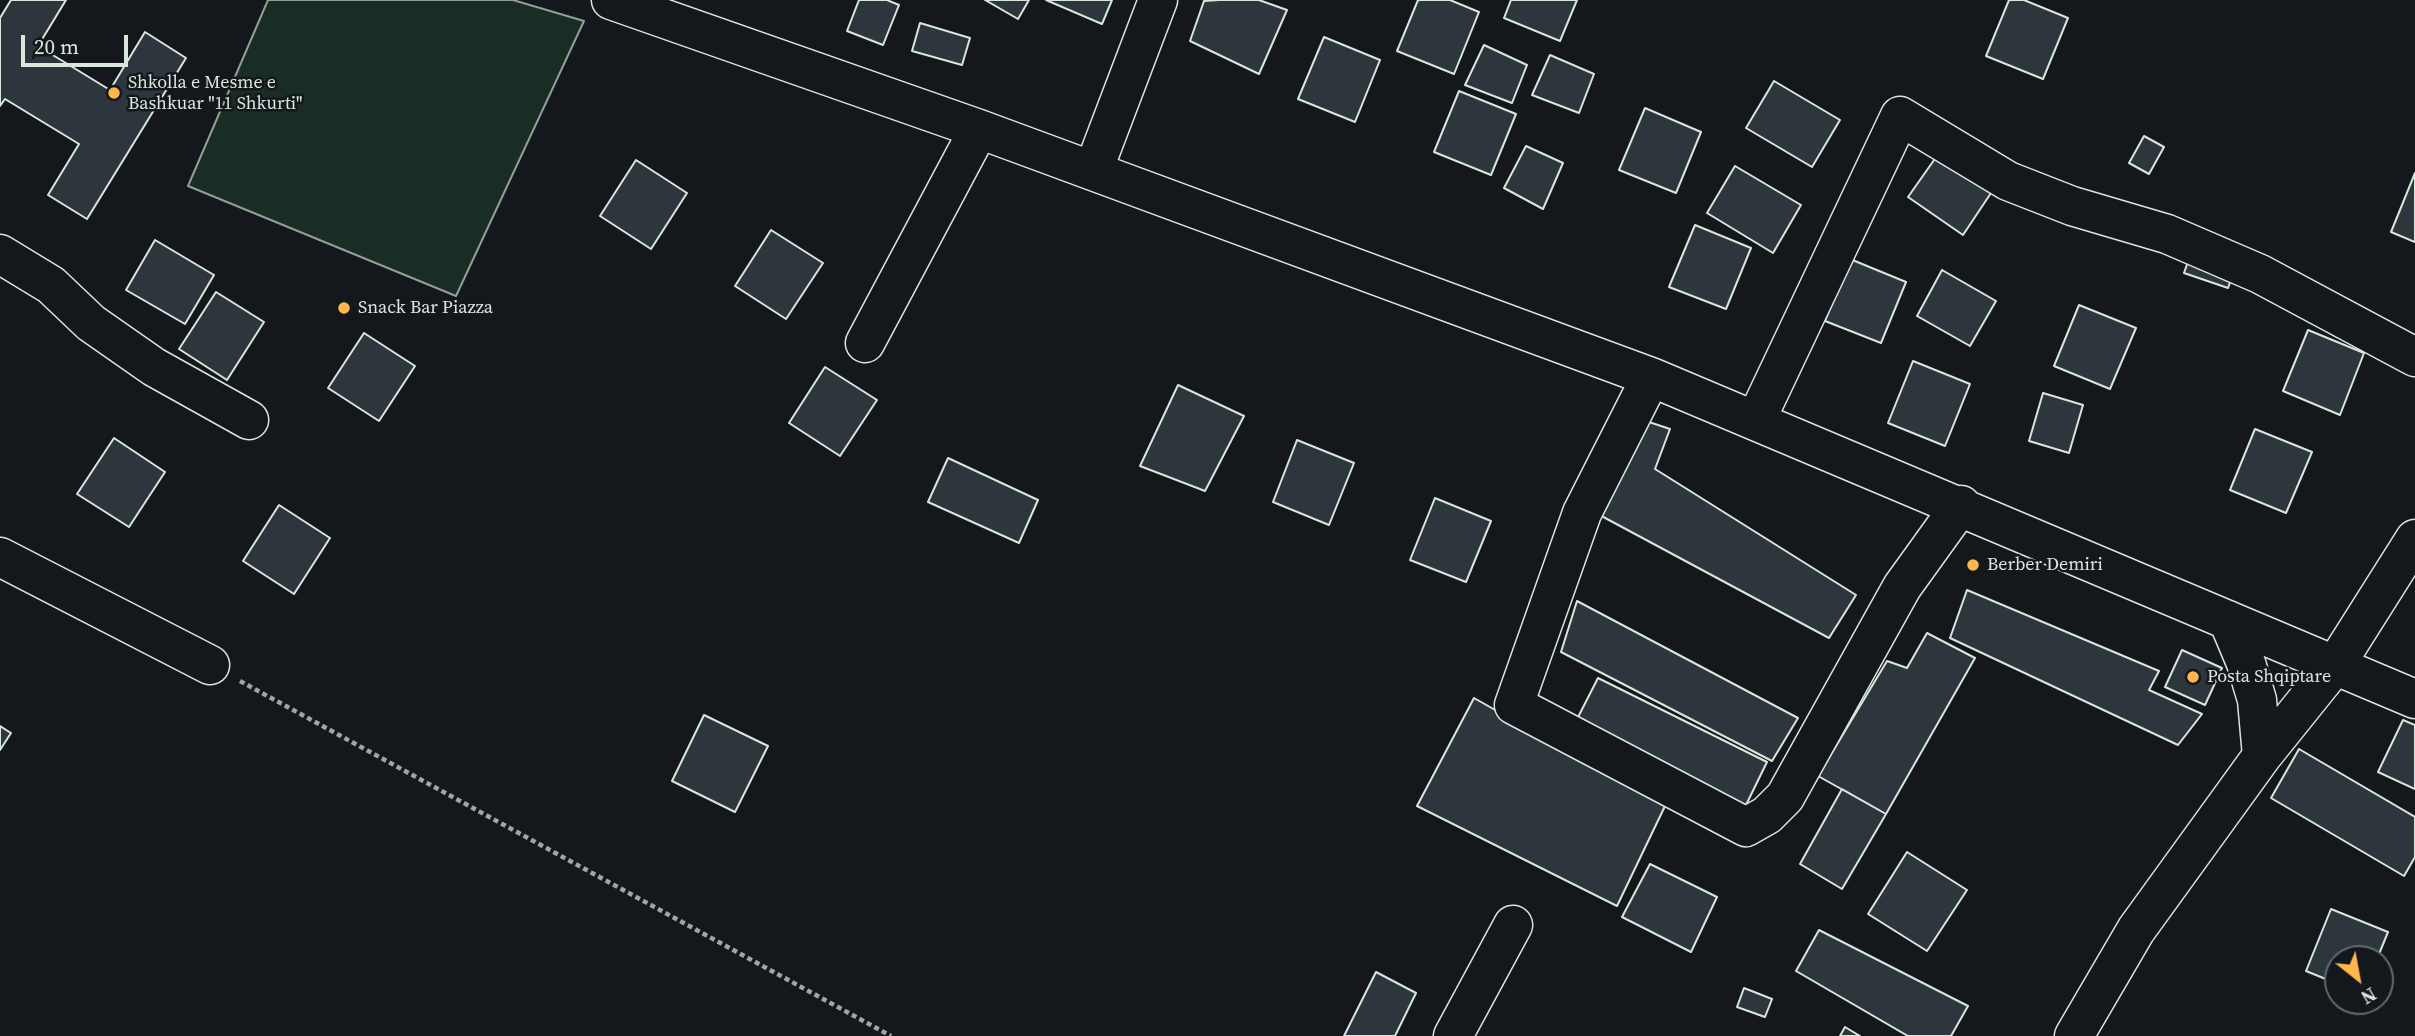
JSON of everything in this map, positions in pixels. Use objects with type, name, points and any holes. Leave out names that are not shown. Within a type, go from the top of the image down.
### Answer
[{"type":"street","points":[[611,0],[979,129],[1651,377],[1961,505],[2415,699]]},
{"type":"street","points":[[1093,172],[1158,0]]},
{"type":"street","points":[[1756,420],[1900,116],[2008,181],[2072,206],[2167,234],[2260,274],[2415,357]]},
{"type":"street","points":[[865,343],[979,129]]},
{"type":"street","points":[[0,254],[51,285],[91,323],[154,368],[249,419]]},
{"type":"street","points":[[1651,377],[1582,513],[1514,705],[1746,827],[1767,815],[1785,797],[1902,587],[1961,505]]},
{"type":"street","points":[[2074,1036],[2136,930],[2262,756],[2336,664],[2415,539]]},
{"type":"street","points":[[0,557],[210,665]]},
{"type":"street","points":[[2228,620],[2246,663],[2257,700],[2262,756]]},
{"type":"street","points":[[1453,1036],[1513,925]]},
{"type":"path","points":[[210,665],[891,1036]]},
{"type":"green space","points":[[268,0],[513,0],[584,21],[456,296],[188,186]]},
{"type":"building","points":[[11,0],[66,0],[38,46],[110,90],[145,32],[186,58],[87,219],[48,195],[79,144],[5,99],[0,106],[0,18]]},
{"type":"building","points":[[859,0],[887,0],[899,5],[883,45],[847,31]]},
{"type":"building","points":[[985,0],[1029,0],[1018,19]]},
{"type":"building","points":[[1046,0],[1112,0],[1102,24]]},
{"type":"building","points":[[1259,0],[1287,10],[1259,74],[1190,41],[1204,1]]},
{"type":"building","points":[[1418,0],[1450,0],[1479,12],[1454,74],[1397,51]]},
{"type":"building","points":[[1511,0],[1577,0],[1560,41],[1504,18]]},
{"type":"building","points":[[2009,0],[2024,0],[2068,18],[2043,79],[1986,56]]},
{"type":"building","points":[[920,23],[970,38],[962,65],[912,51]]},
{"type":"building","points":[[1324,37],[1380,60],[1355,122],[1298,99]]},
{"type":"building","points":[[1484,45],[1527,65],[1512,103],[1465,85]]},
{"type":"building","points":[[1550,55],[1594,74],[1579,113],[1532,95]]},
{"type":"building","points":[[1774,81],[1840,120],[1812,167],[1746,128]]},
{"type":"building","points":[[1459,91],[1516,114],[1491,175],[1434,152]]},
{"type":"building","points":[[1645,108],[1701,132],[1676,193],[1619,170]]},
{"type":"building","points":[[2144,136],[2164,147],[2149,174],[2129,163]]},
{"type":"building","points":[[1526,146],[1563,163],[1543,209],[1504,188]]},
{"type":"building","points":[[1939,153],[1993,190],[1963,235],[1908,197]]},
{"type":"building","points":[[636,160],[687,193],[651,249],[600,216]]},
{"type":"building","points":[[1735,166],[1801,205],[1773,253],[1707,213]]},
{"type":"building","points":[[2415,173],[2415,242],[2391,232]]},
{"type":"building","points":[[1695,225],[1751,248],[1726,309],[1669,287]]},
{"type":"building","points":[[771,230],[823,263],[786,319],[735,286]]},
{"type":"building","points":[[155,240],[214,275],[185,324],[126,290]]},
{"type":"building","points":[[2192,250],[2236,265],[2228,288],[2184,273]]},
{"type":"building","points":[[1850,259],[1906,282],[1881,343],[1825,321]]},
{"type":"building","points":[[1942,270],[1996,301],[1970,346],[1917,316]]},
{"type":"building","points":[[216,292],[264,322],[227,380],[179,349]]},
{"type":"building","points":[[2079,305],[2136,328],[2110,389],[2054,366]]},
{"type":"building","points":[[2308,330],[2364,353],[2340,415],[2283,391]]},
{"type":"building","points":[[364,333],[415,366],[379,421],[328,388]]},
{"type":"building","points":[[1913,361],[1970,384],[1945,446],[1888,423]]},
{"type":"building","points":[[825,367],[877,400],[840,456],[789,423]]},
{"type":"building","points":[[1178,385],[1244,416],[1205,491],[1140,466]]},
{"type":"building","points":[[2043,393],[2083,405],[2069,453],[2029,441]]},
{"type":"building","points":[[1643,420],[1670,429],[1655,469],[1856,595],[1829,638],[1594,512]]},
{"type":"building","points":[[2255,429],[2312,452],[2286,513],[2230,490]]},
{"type":"building","points":[[114,438],[165,472],[129,527],[77,494]]},
{"type":"building","points":[[1297,440],[1354,463],[1329,525],[1273,502]]},
{"type":"building","points":[[948,458],[1038,500],[1019,543],[928,502]]},
{"type":"building","points":[[1435,498],[1491,521],[1466,582],[1410,560]]},
{"type":"building","points":[[279,505],[330,538],[294,594],[243,561]]},
{"type":"building","points":[[1967,590],[2159,671],[2149,690],[2202,714],[2178,745],[1950,638]]},
{"type":"building","points":[[1577,601],[1798,718],[1772,761],[1561,652]]},
{"type":"building","points":[[1927,633],[1975,658],[1886,814],[1818,776],[1887,661],[1907,668]]},
{"type":"building","name":"Posta Shqiptare","points":[[2182,650],[2222,668],[2205,705],[2165,687]]},
{"type":"building","points":[[1598,678],[1767,762],[1745,807],[1575,723]]},
{"type":"building","points":[[1474,698],[1665,806],[1617,906],[1417,806]]},
{"type":"building","points":[[704,715],[768,746],[735,812],[672,781]]},
{"type":"building","points":[[2403,720],[2415,725],[2415,789],[2378,772]]},
{"type":"building","points":[[0,726],[11,733],[0,750]]},
{"type":"building","points":[[2299,749],[2415,817],[2415,857],[2404,876],[2271,798]]},
{"type":"building","points":[[1842,789],[1886,814],[1842,889],[1800,864]]},
{"type":"building","points":[[1907,852],[1967,890],[1927,951],[1868,914]]},
{"type":"building","points":[[1650,864],[1717,897],[1691,952],[1622,917]]},
{"type":"building","points":[[2331,909],[2388,932],[2383,945],[2324,945],[2324,978],[2306,971]]},
{"type":"building","points":[[1819,930],[1968,1006],[1951,1036],[1908,1036],[1796,971]]},
{"type":"building","points":[[1376,972],[1416,993],[1395,1036],[1344,1036]]},
{"type":"building","points":[[1744,988],[1772,999],[1765,1017],[1737,1007]]},
{"type":"building","points":[[1845,1027],[1860,1036],[1840,1036]]},
{"type":"place","name":"Shkolla e Mesme e Bashkuar \"11 Shkurti\"","points":[[114,93]]},
{"type":"place","name":"Snack Bar Piazza","points":[[344,308]]},
{"type":"place","name":"Berber Demiri","points":[[1973,565]]},
{"type":"place","name":"Posta Shqiptare","points":[[2193,677]]}]
